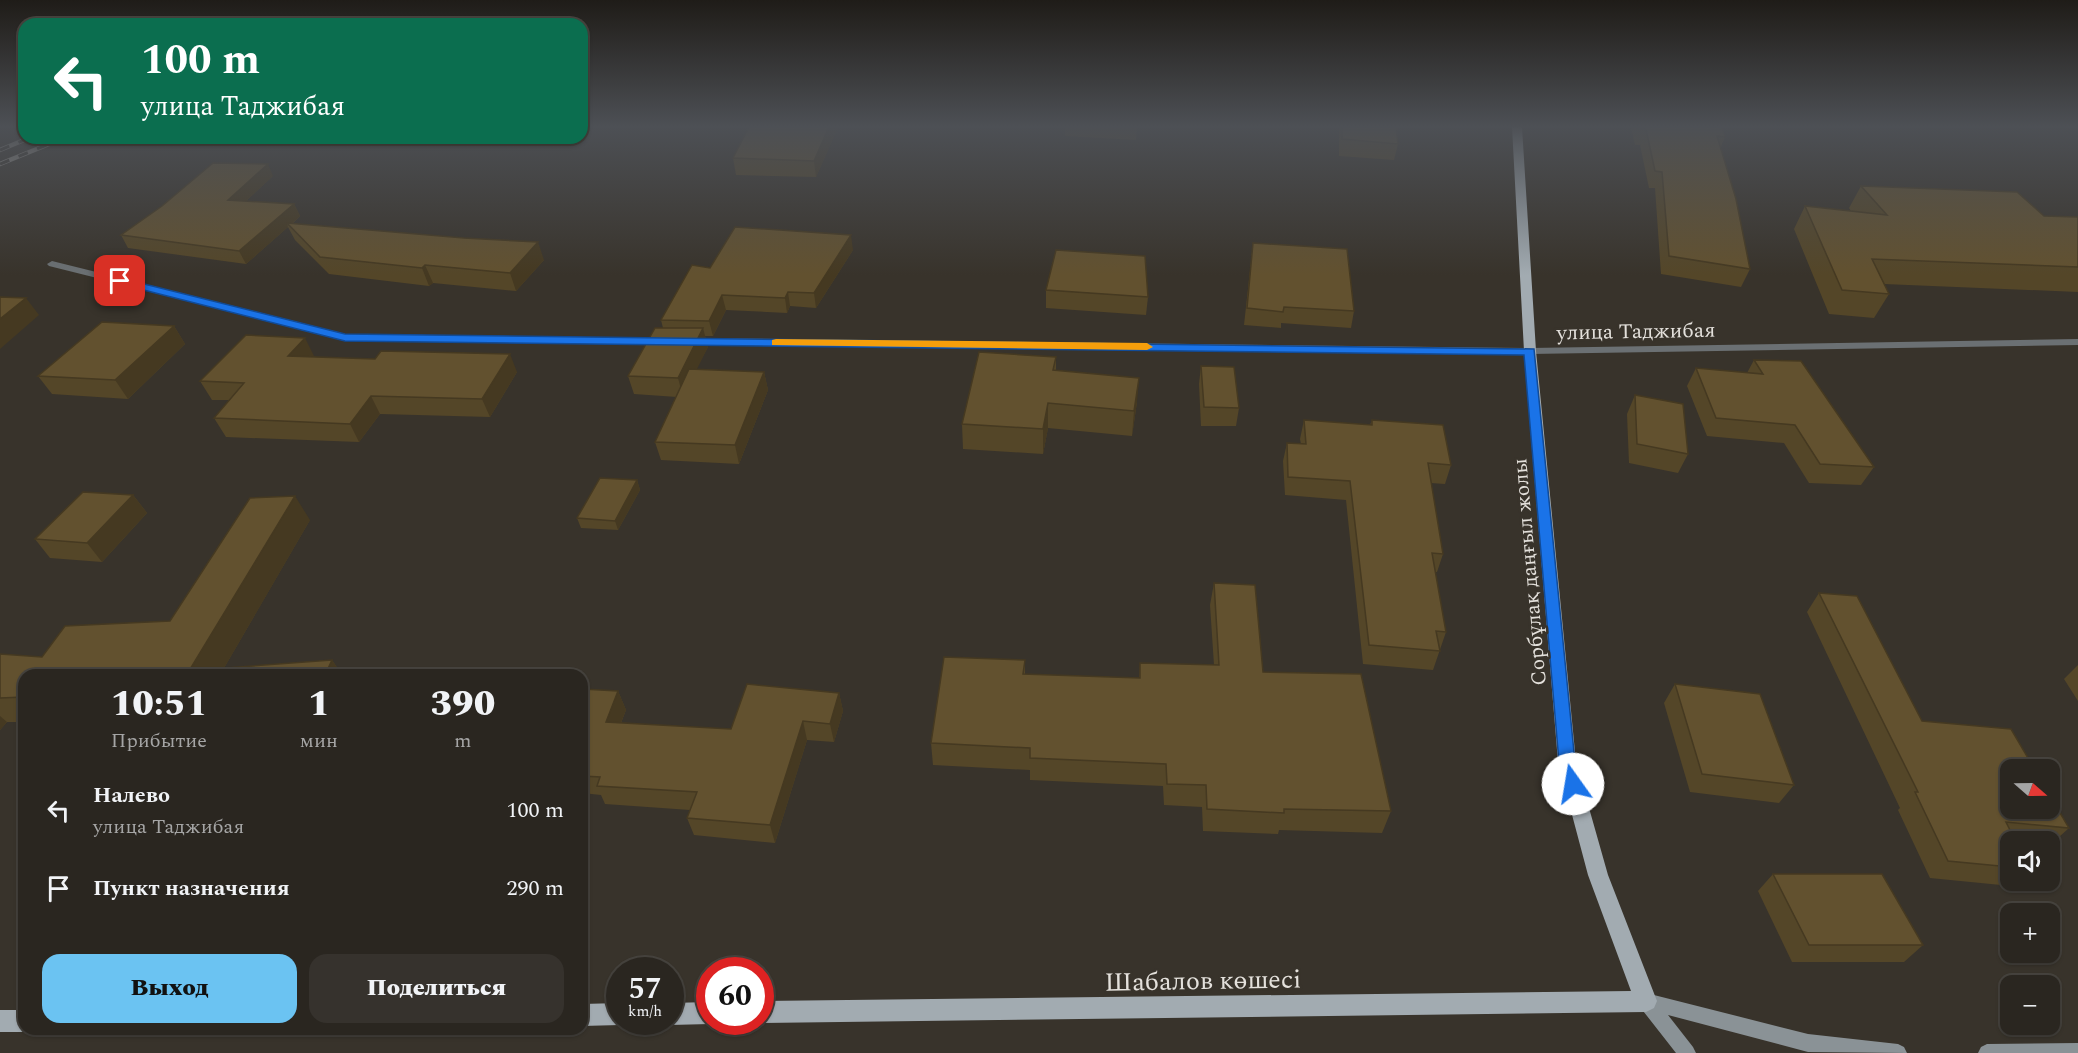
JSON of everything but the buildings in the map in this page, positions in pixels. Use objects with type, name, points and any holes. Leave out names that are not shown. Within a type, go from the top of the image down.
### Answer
[{"type":"main road","name":"Сорбұлақ даңғыл жолы","points":[[1520,176],[1530,351],[1567,762],[1598,875],[1646,1001]]},
{"type":"main road","name":"Шабалов көшесі","points":[[774,1012],[1646,1001]]},
{"type":"main road","points":[[588,1015],[606,1014]]},
{"type":"main road","points":[[0,1021],[18,1021]]},
{"type":"street","name":"улица Таджибая","points":[[52,264],[345,337],[1530,351],[2078,342]]},
{"type":"street","points":[[1646,1001],[1687,1053]]},
{"type":"street","points":[[1646,1001],[1808,1043],[1899,1053]]},
{"type":"street","points":[[1987,1053],[2078,1052]]},
{"type":"slow traffic","points":[[776,343],[1147,347]]},
{"type":"route","points":[[120,281],[345,337],[1530,351],[1567,762],[1573,784]]}]
